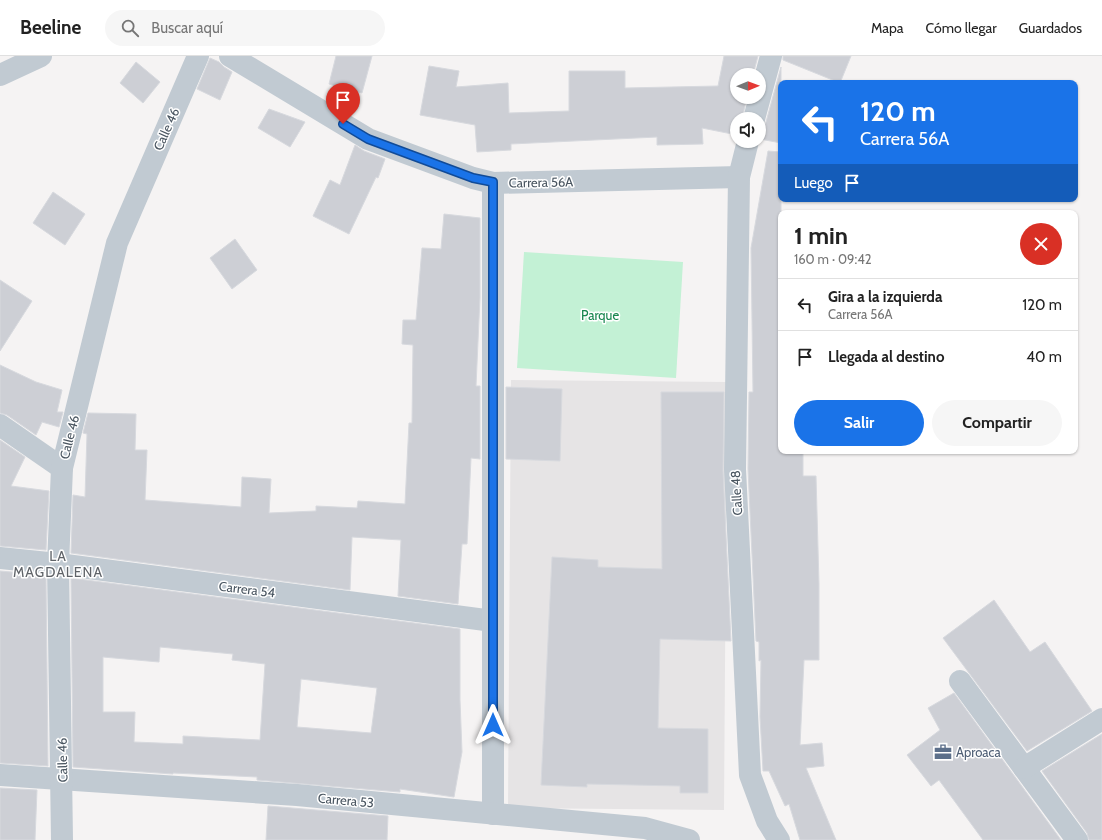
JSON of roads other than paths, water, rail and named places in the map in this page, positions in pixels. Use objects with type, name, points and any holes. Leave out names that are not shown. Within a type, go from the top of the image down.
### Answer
[{"type":"street","points":[[0,74],[41,56]]},
{"type":"street","name":"Calle 46","points":[[62,840],[58,564],[62,468],[117,242],[198,56]]},
{"type":"street","name":"Carrera 56A","points":[[230,56],[368,139],[473,178],[493,182],[739,177]]},
{"type":"street","points":[[756,112],[771,56]]},
{"type":"street","name":"Calle 48","points":[[746,148],[739,177],[735,469],[750,775],[767,821],[779,840]]},
{"type":"street","points":[[493,182],[493,814]]},
{"type":"street","points":[[0,425],[62,468]]},
{"type":"street","name":"Carrera 54","points":[[0,558],[58,564],[493,621]]},
{"type":"street","points":[[960,681],[1077,840]]},
{"type":"street","points":[[1024,768],[1102,719]]},
{"type":"street","name":"Carrera 53","points":[[0,775],[297,795],[493,814],[601,832],[645,828],[689,840]]},
{"type":"place","name":"Aproaca","points":[[943,752]]},
{"type":"district","name":"LA MAGDALENA","points":[[58,564]]},
{"type":"park label","name":"Parque","points":[[600,315]]}]
